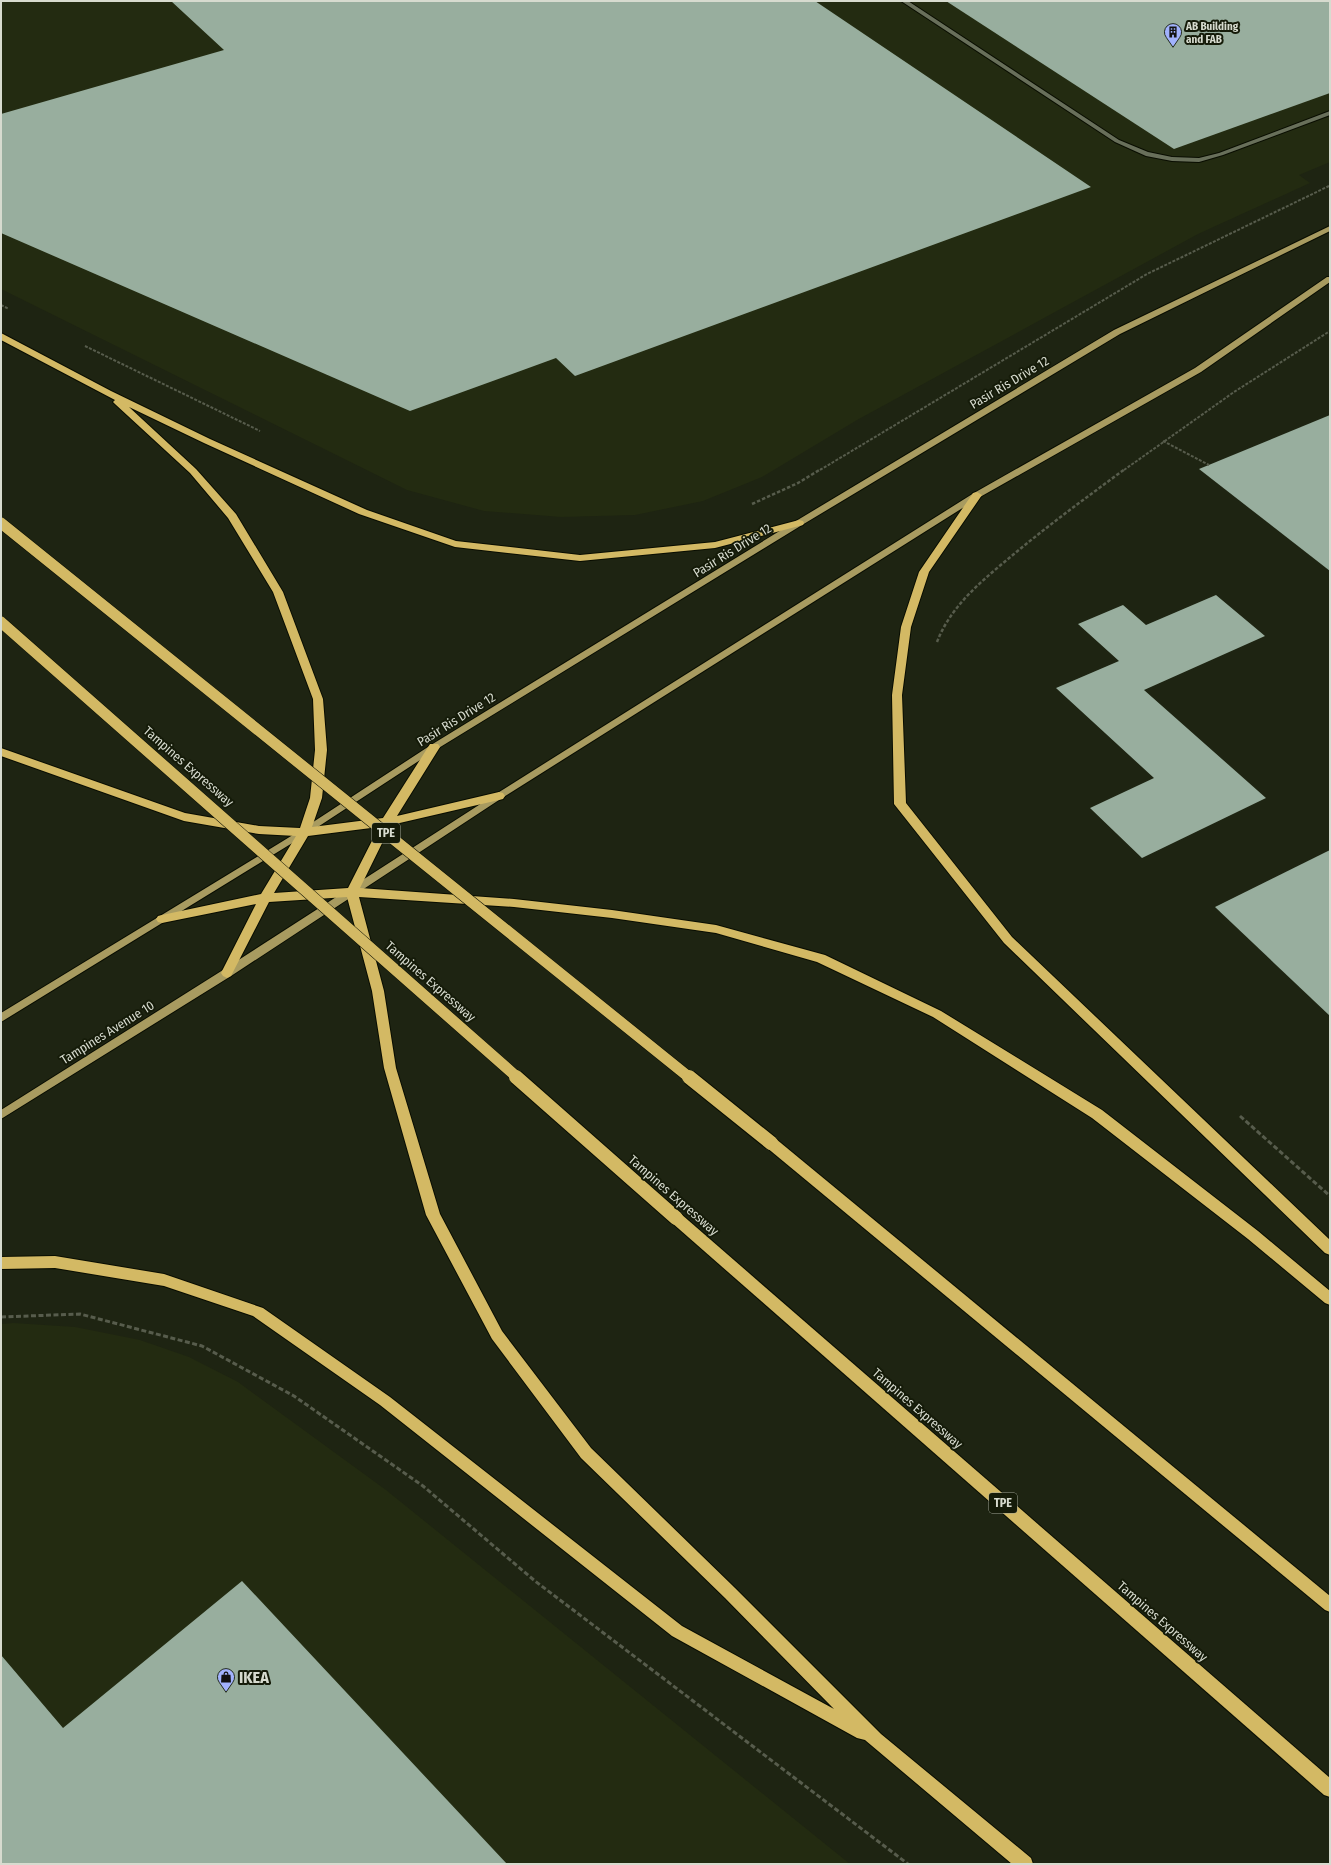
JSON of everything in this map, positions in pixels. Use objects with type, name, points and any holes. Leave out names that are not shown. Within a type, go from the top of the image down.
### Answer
[{"type":"highway","points":[[1,336],[108,393],[207,441],[363,512],[455,544],[580,558],[715,545],[799,523]]},
{"type":"highway","points":[[108,393],[193,471],[232,516],[278,592],[318,699],[321,750],[316,798],[304,832],[265,898],[227,973]]},
{"type":"highway","points":[[977,495],[924,572],[906,627],[897,695],[900,804],[1008,940],[1330,1249]]},
{"type":"highway","name":"TPE","points":[[1,523],[772,1143],[1330,1605]]},
{"type":"highway","name":"Tampines Expressway","points":[[1,622],[676,1218],[1330,1789]]},
{"type":"highway","points":[[434,747],[387,822],[352,892],[378,991],[390,1068],[433,1215],[497,1336],[586,1453],[730,1593],[874,1739],[1024,1864]]},
{"type":"highway","points":[[1,752],[184,816],[259,830],[304,832],[387,822],[499,796]]},
{"type":"highway","points":[[162,919],[265,898],[352,892],[514,904],[612,914],[716,929],[821,958],[937,1014],[1097,1114],[1253,1235],[1330,1299]]},
{"type":"highway","points":[[1,1263],[55,1262],[164,1280],[258,1312],[385,1401],[677,1631],[874,1739]]},
{"type":"main road","name":"Pasir Ris Drive 12","points":[[162,919],[304,832],[434,747],[799,523],[1118,332],[1330,228]]},
{"type":"main road","points":[[227,973],[499,796],[977,495],[1198,370],[1330,279]]},
{"type":"main road","points":[[1,1018],[162,919]]},
{"type":"main road","name":"Tampines Avenue 10","points":[[1,1115],[227,973]]},
{"type":"lane","points":[[904,1],[1117,141],[1146,154],[1172,159],[1199,160],[1221,154],[1330,114]]},
{"type":"path","points":[[749,505],[798,483],[1147,274],[1328,186]]},
{"type":"path","points":[[1,305],[15,312]]},
{"type":"path","points":[[934,648],[943,626],[974,588],[1049,525],[1163,441],[1234,392],[1330,331]]},
{"type":"path","points":[[79,343],[264,433]]},
{"type":"path","points":[[1163,441],[1209,464]]},
{"type":"path","points":[[1,1317],[80,1314],[202,1346],[294,1396],[423,1486],[535,1581],[908,1864]]},
{"type":"shaded area","points":[[1,1],[1330,1],[1330,162],[1299,175],[1310,183],[1198,234],[857,420],[762,477],[703,501],[635,515],[561,517],[484,511],[407,490],[1,289]]},
{"type":"shaded area","points":[[14,1323],[75,1327],[140,1340],[189,1357],[238,1382],[386,1490],[850,1864],[1,1864],[1,1324]]},
{"type":"building","points":[[171,1],[815,1],[1091,187],[575,376],[556,358],[410,411],[1,233],[1,114],[224,50]]},
{"type":"building","name":"AB Building and FAB","points":[[946,1],[1330,1],[1330,93],[1174,149]]},
{"type":"building","points":[[1330,415],[1330,571],[1199,469]]},
{"type":"building","points":[[1216,595],[1265,636],[1144,690],[1266,798],[1142,858],[1090,808],[1154,778],[1056,688],[1119,661],[1078,624],[1123,605],[1146,625]]},
{"type":"building","points":[[1330,850],[1330,1016],[1215,907]]},
{"type":"building","name":"IKEA","points":[[242,1581],[507,1864],[1,1864],[1,1655],[63,1728]]},
{"type":"place","name":"AB Building and FAB","points":[[1173,47]]},
{"type":"place","name":"IKEA","points":[[226,1692]]}]
